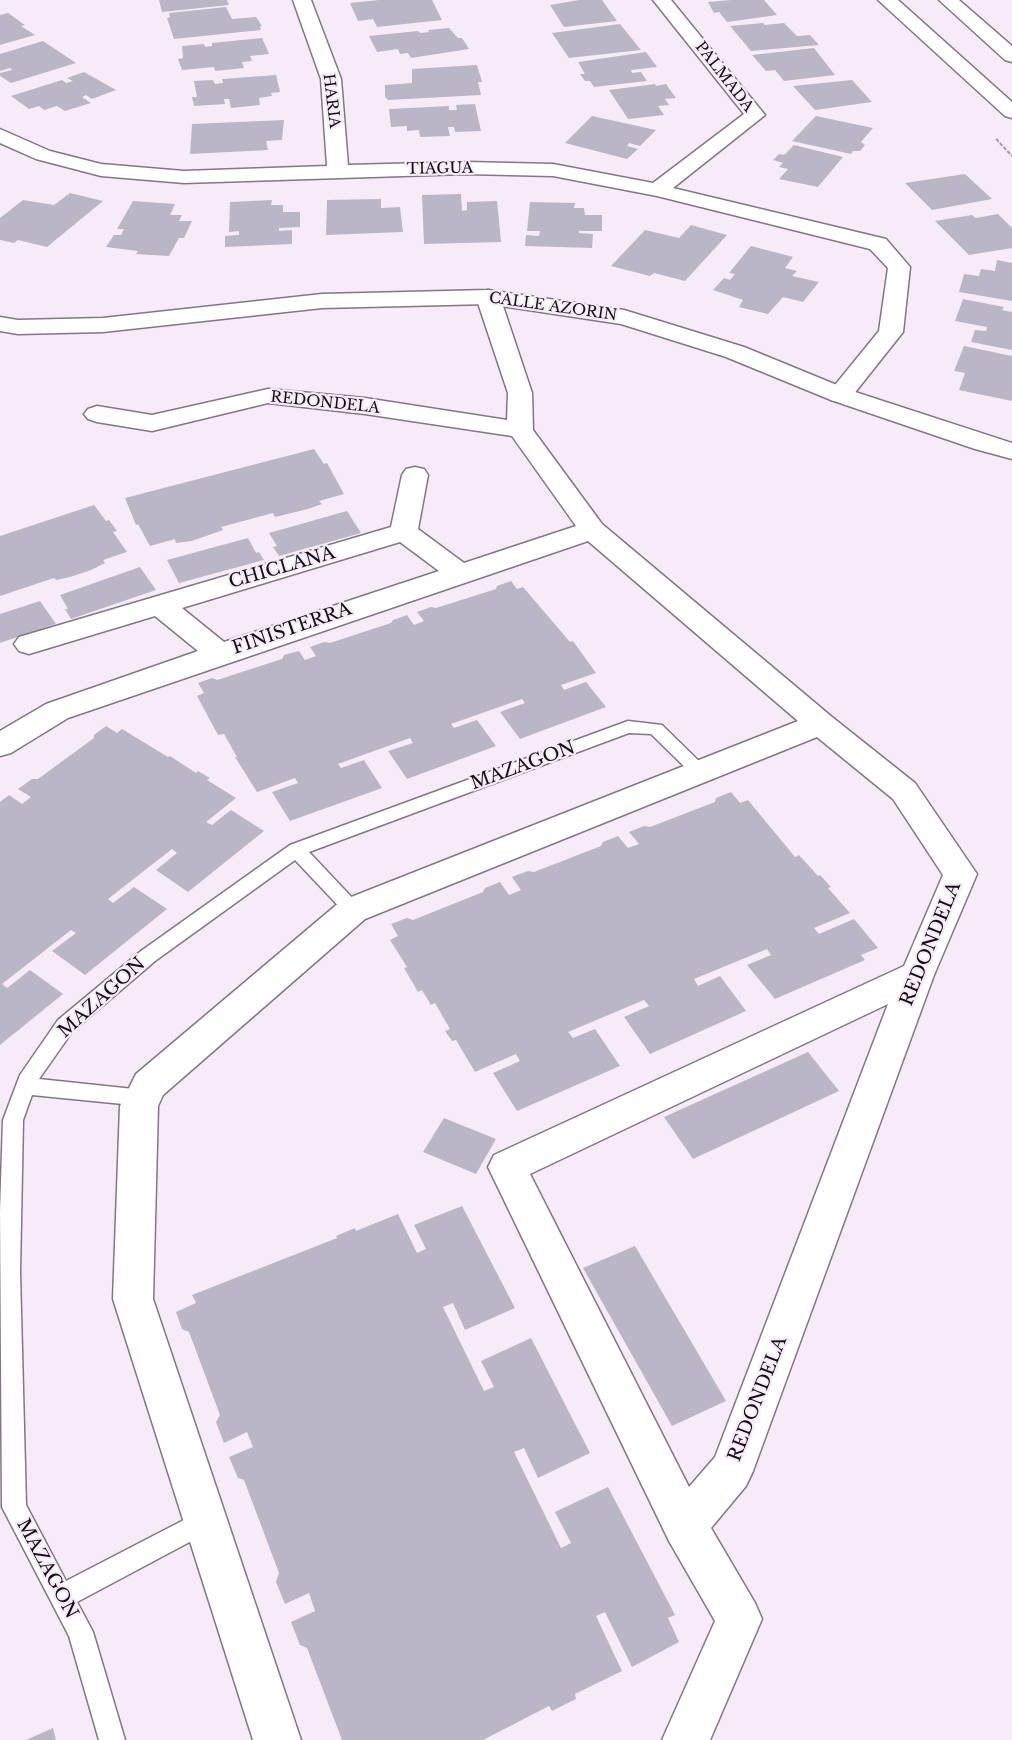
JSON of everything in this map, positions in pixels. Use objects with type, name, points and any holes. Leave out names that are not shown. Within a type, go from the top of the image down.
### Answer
[{"type":"street","name":"HARIA","points":[[302,0],[330,79],[338,171]]},
{"type":"street","name":"PALMADA","points":[[657,190],[755,115],[662,0]]},
{"type":"street","points":[[886,0],[1012,112]]},
{"type":"street","points":[[948,0],[1012,56]]},
{"type":"street","name":"TIAGUA","points":[[0,135],[43,155],[101,170],[184,177],[466,168],[553,170],[657,190],[878,244],[899,267],[891,332],[840,395]]},
{"type":"street","points":[[488,297],[520,393],[520,430]]},
{"type":"street","name":"CALLE AZORIN","points":[[0,324],[18,327],[103,325],[322,301],[488,297],[624,317],[735,352],[840,395],[984,444],[1012,451]]},
{"type":"street","name":"REDONDELA","points":[[97,414],[152,423],[268,396],[365,406],[520,430],[592,530],[821,724],[904,791],[960,874],[917,975],[731,1471],[686,1525]]},
{"type":"street","points":[[415,475],[404,532],[459,573]]},
{"type":"street","name":"FINISTERRA","points":[[0,745],[57,711],[459,573],[592,530]]},
{"type":"street","name":"CHICLANA","points":[[29,644],[404,532]]},
{"type":"street","points":[[159,604],[220,654]]},
{"type":"street","points":[[276,1740],[133,1299],[139,1106],[148,1085],[353,910],[821,724]]},
{"type":"street","points":[[686,1740],[739,1619],[686,1525],[507,1167],[917,975]]},
{"type":"lane","name":"MAZAGON","points":[[112,1740],[80,1632],[14,1507],[9,1274],[13,1120],[26,1086],[65,1026],[148,956],[296,850],[628,727],[656,729],[700,772]]},
{"type":"lane","points":[[296,850],[353,910]]},
{"type":"lane","points":[[26,1086],[143,1098]]},
{"type":"lane","points":[[61,1597],[205,1521]]},
{"type":"building","points":[[159,0],[227,0],[229,5],[162,12]]},
{"type":"building","points":[[379,0],[432,0],[442,20],[377,27],[373,19],[358,21],[350,3]]},
{"type":"building","points":[[579,0],[602,0],[617,21],[564,27],[550,5]]},
{"type":"building","points":[[764,0],[777,15],[727,22],[719,12],[714,13],[708,2]]},
{"type":"building","points":[[226,7],[232,19],[256,17],[262,26],[260,26],[261,30],[174,39],[167,18],[170,17],[169,13]]},
{"type":"building","points":[[8,13],[25,25],[21,26],[35,35],[0,45],[0,15]]},
{"type":"building","points":[[763,23],[765,25],[784,23],[797,36],[810,35],[819,45],[751,51],[730,26]]},
{"type":"building","points":[[620,24],[641,50],[569,58],[552,33]]},
{"type":"building","points":[[449,28],[458,38],[462,38],[469,49],[411,58],[408,53],[400,54],[398,49],[377,52],[369,36],[418,31],[420,33]]},
{"type":"building","points":[[262,38],[269,54],[250,56],[252,61],[242,62],[244,68],[215,71],[214,67],[182,70],[178,59],[183,58],[182,46],[204,44],[205,47],[212,46],[212,43]]},
{"type":"building","points":[[43,41],[76,63],[11,83],[0,76],[0,73],[12,70],[10,68],[0,71],[0,54]]},
{"type":"building","points":[[814,48],[835,75],[784,81],[775,70],[766,71],[752,55]]},
{"type":"building","points":[[646,52],[657,67],[631,70],[632,73],[641,72],[647,81],[594,87],[580,74],[585,74],[578,62]]},
{"type":"building","points":[[477,65],[482,82],[478,82],[481,95],[388,100],[385,97],[385,85],[412,83],[412,69]]},
{"type":"building","points":[[84,72],[116,90],[92,99],[86,95],[82,97],[91,103],[65,111],[57,106],[44,110],[39,106],[29,109],[11,96],[62,80],[66,83],[73,81],[67,78]]},
{"type":"building","points":[[276,75],[280,92],[259,98],[260,105],[231,108],[229,99],[224,99],[225,104],[194,106],[192,97],[197,97],[194,81],[213,80],[215,84],[223,83],[222,79]]},
{"type":"building","points":[[852,80],[872,102],[815,110],[793,86]]},
{"type":"building","points":[[655,84],[656,86],[666,84],[676,98],[665,99],[669,105],[658,106],[664,115],[628,119],[609,90]]},
{"type":"building","points":[[475,104],[481,131],[455,132],[454,127],[448,127],[450,136],[420,137],[419,130],[407,131],[407,126],[391,127],[389,109],[449,106],[449,110],[457,110],[456,105]]},
{"type":"building","points":[[592,116],[656,130],[640,146],[629,143],[627,146],[638,149],[627,159],[565,143]]},
{"type":"building","points":[[816,116],[873,128],[861,142],[865,145],[860,151],[853,151],[851,154],[792,141]]},
{"type":"building","points":[[284,120],[282,140],[266,141],[268,150],[190,154],[192,124]]},
{"type":"building","points":[[794,145],[843,157],[818,187],[779,179],[788,169],[779,167],[783,163],[773,160],[779,154],[784,155]]},
{"type":"building","points":[[965,174],[992,199],[932,210],[905,183]]},
{"type":"building","points":[[70,193],[103,201],[47,247],[18,240],[14,243],[0,240],[0,218],[23,200],[54,205]]},
{"type":"building","points":[[461,194],[462,211],[467,210],[467,202],[497,201],[501,242],[424,244],[422,195]]},
{"type":"building","points":[[381,199],[381,208],[400,207],[403,232],[326,235],[327,200]]},
{"type":"building","points":[[272,200],[271,205],[283,205],[283,212],[300,212],[300,227],[279,228],[279,231],[292,230],[292,244],[225,247],[225,236],[239,235],[239,231],[229,232],[230,202]]},
{"type":"building","points":[[133,201],[175,204],[170,215],[182,215],[179,221],[192,221],[184,238],[179,238],[169,256],[136,254],[138,251],[106,247],[114,235],[121,235],[124,229],[117,229]]},
{"type":"building","points":[[530,202],[575,203],[574,208],[584,208],[585,215],[602,215],[602,231],[579,231],[579,233],[593,234],[592,248],[525,246],[526,235],[539,236],[540,231],[527,231]]},
{"type":"building","points":[[998,214],[1012,228],[1012,248],[969,255],[935,221],[972,215],[976,218]]},
{"type":"building","points":[[691,225],[727,235],[685,281],[654,273],[650,276],[611,266],[645,230],[679,238]]},
{"type":"building","points":[[751,246],[793,257],[785,268],[797,271],[792,276],[819,282],[803,302],[783,297],[768,314],[739,307],[743,300],[713,290],[724,278],[730,280],[735,274],[729,273]]},
{"type":"building","points":[[997,260],[1012,263],[1012,301],[959,292],[964,274],[979,276],[981,269],[995,271]]},
{"type":"building","points":[[963,299],[1004,307],[1002,310],[1012,312],[1012,350],[971,342],[975,330],[986,331],[987,327],[955,321]]},
{"type":"building","points":[[964,346],[1012,356],[1012,401],[959,390],[965,373],[954,371]]},
{"type":"building","points":[[314,449],[324,464],[327,463],[344,494],[319,501],[322,504],[308,509],[275,517],[273,513],[221,527],[223,530],[192,541],[176,543],[175,539],[150,546],[138,524],[136,525],[125,498]]},
{"type":"building","points":[[94,505],[117,531],[113,532],[127,552],[103,560],[105,563],[91,570],[70,577],[56,580],[54,578],[0,596],[0,536]]},
{"type":"building","points":[[347,511],[361,533],[279,556],[273,547],[277,546],[269,533]]},
{"type":"building","points":[[248,538],[256,553],[259,552],[264,560],[179,583],[167,560]]},
{"type":"building","points":[[140,567],[156,590],[71,619],[60,595]]},
{"type":"building","points":[[511,581],[517,589],[523,587],[570,642],[573,641],[596,673],[561,685],[564,690],[586,682],[606,707],[520,739],[500,712],[525,703],[522,699],[451,724],[454,728],[477,720],[496,746],[407,779],[388,751],[413,743],[410,738],[338,764],[341,768],[364,760],[382,788],[290,821],[272,792],[298,783],[295,778],[257,792],[235,757],[237,757],[224,734],[218,735],[197,696],[204,693],[198,683],[212,678],[217,680],[282,659],[284,655],[299,651],[305,660],[316,656],[310,647],[324,642],[330,643],[391,623],[407,615],[414,625],[424,621],[417,612],[496,589],[497,586]]},
{"type":"building","points":[[40,601],[56,624],[0,643],[0,614]]},
{"type":"building","points":[[106,726],[117,733],[122,729],[196,773],[198,771],[210,778],[207,780],[236,798],[206,822],[212,825],[231,810],[264,831],[188,892],[156,870],[177,853],[172,849],[108,899],[113,903],[134,887],[167,909],[85,975],[52,951],[76,933],[71,930],[2,984],[7,988],[30,970],[63,994],[0,1045],[0,802],[9,795],[22,804],[31,797],[18,789],[32,779],[38,779],[94,738],[94,735]]},
{"type":"building","points":[[731,792],[740,803],[748,800],[795,857],[799,855],[831,887],[828,888],[850,913],[814,928],[819,934],[854,919],[878,948],[861,955],[865,960],[775,999],[747,965],[771,955],[767,949],[694,979],[698,986],[720,976],[746,1011],[650,1054],[624,1017],[649,1006],[644,1000],[568,1032],[573,1038],[595,1029],[620,1066],[517,1111],[493,1073],[520,1061],[516,1054],[475,1072],[456,1040],[452,1041],[445,1031],[450,1029],[435,1003],[431,1005],[422,990],[418,992],[404,968],[407,967],[390,940],[398,936],[391,924],[407,918],[413,920],[483,892],[485,888],[500,882],[509,895],[521,890],[512,877],[528,871],[534,872],[601,846],[603,842],[618,836],[628,848],[639,844],[629,832],[644,826],[650,827],[715,802],[716,798]]},
{"type":"building","points":[[808,1052],[839,1091],[693,1159],[664,1117]]},
{"type":"building","points":[[444,1118],[496,1139],[476,1174],[423,1152]]},
{"type":"building","points":[[462,1206],[515,1308],[465,1330],[453,1303],[443,1307],[484,1391],[494,1387],[481,1361],[531,1338],[590,1453],[538,1478],[524,1448],[514,1452],[561,1548],[571,1543],[555,1512],[608,1487],[675,1615],[668,1618],[679,1642],[632,1667],[605,1612],[596,1616],[622,1671],[575,1694],[576,1699],[552,1711],[549,1706],[483,1740],[342,1740],[307,1648],[300,1645],[291,1622],[315,1611],[309,1593],[285,1604],[276,1582],[279,1573],[244,1480],[238,1478],[229,1457],[253,1447],[247,1432],[224,1443],[216,1422],[220,1415],[189,1332],[182,1329],[176,1312],[196,1303],[192,1295],[337,1238],[336,1236],[355,1228],[356,1231],[398,1214],[417,1253],[426,1249],[414,1225]]},
{"type":"building","points":[[635,1246],[726,1401],[672,1426],[583,1268]]},
{"type":"building","points":[[53,1728],[56,1740],[26,1740]]}]
